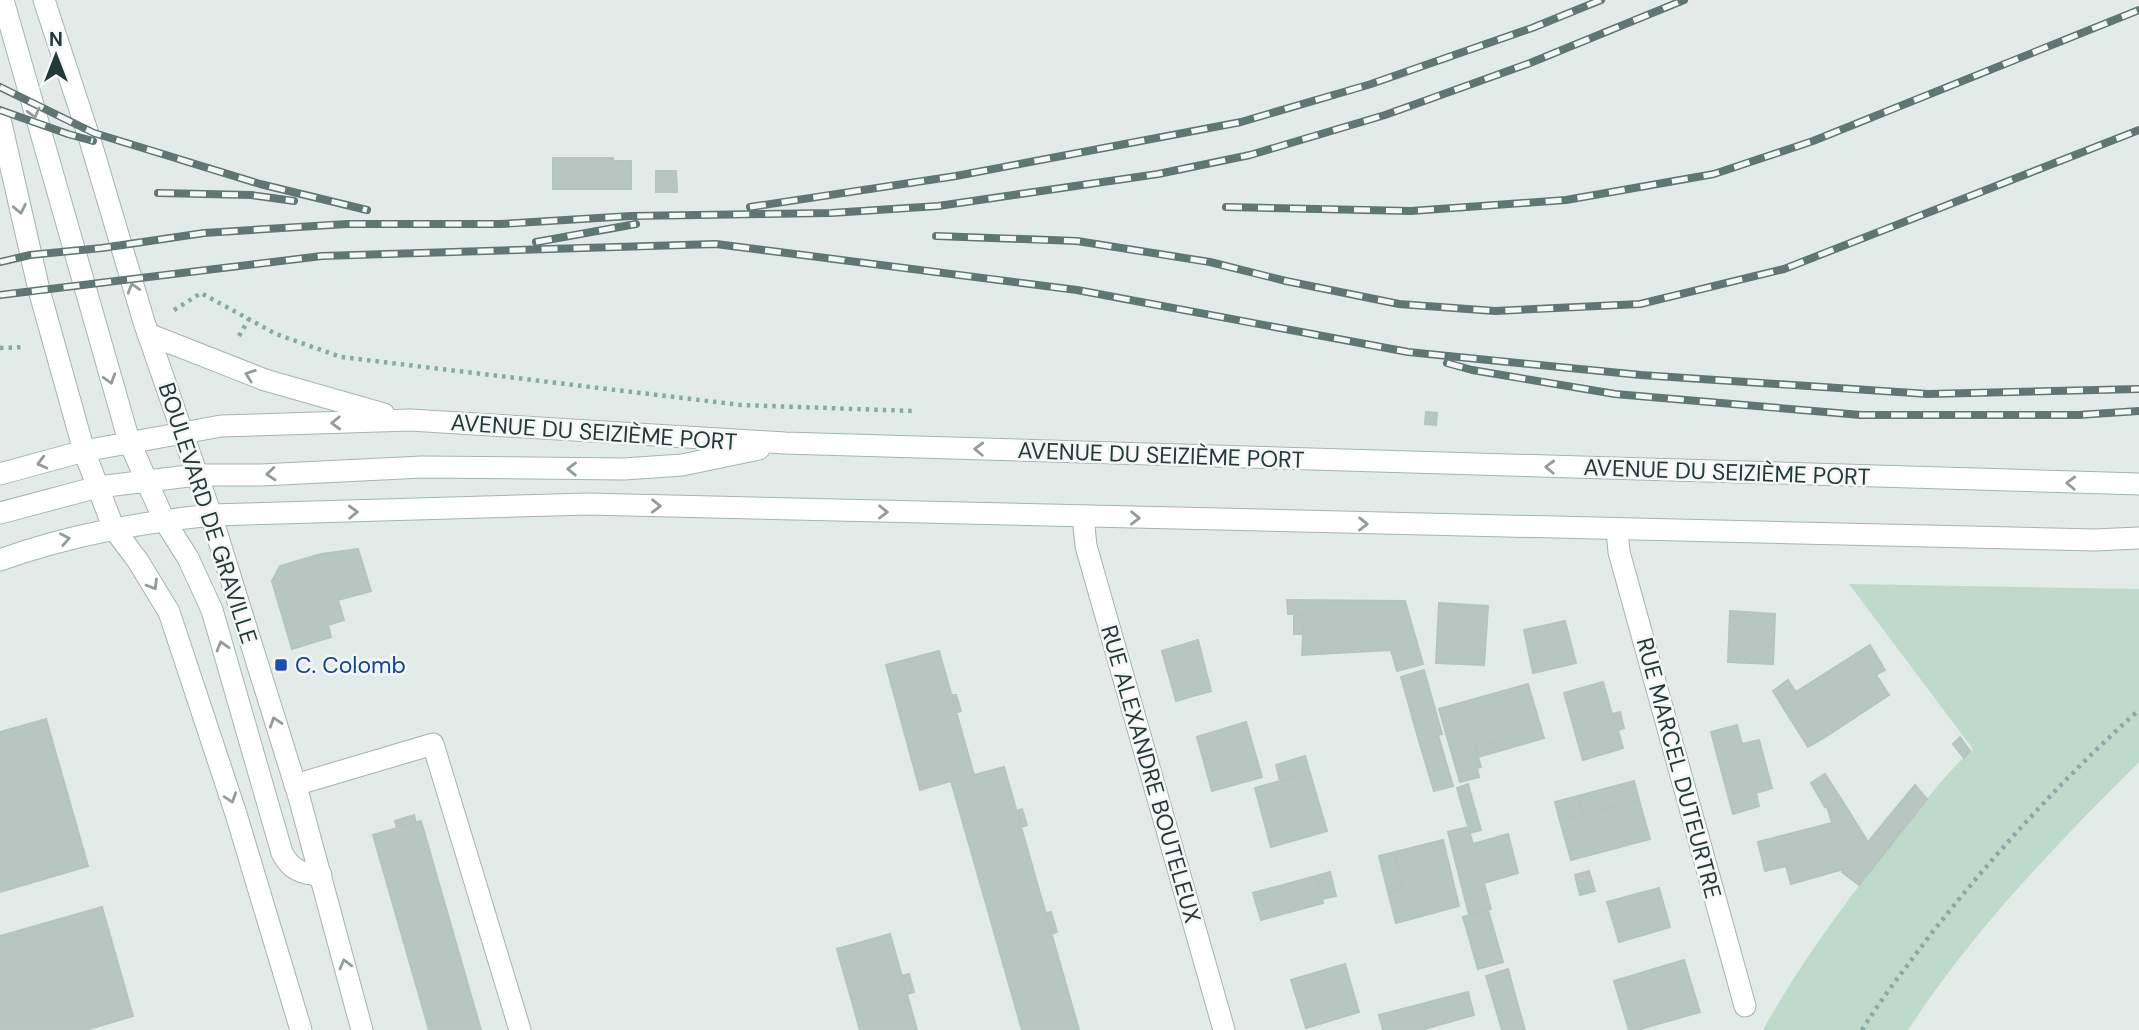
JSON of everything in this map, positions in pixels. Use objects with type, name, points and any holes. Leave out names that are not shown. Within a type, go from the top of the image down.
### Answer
[{"type":"main road","points":[[3,0],[129,441],[164,520],[188,558],[212,610],[282,853],[289,865],[305,874],[321,875]]},
{"type":"main road","name":"BOULEVARD DE GRAVILLE","points":[[44,0],[90,140],[146,328],[211,515],[296,785],[321,875],[357,1029]]},
{"type":"main road","points":[[0,119],[30,255],[84,451],[114,529],[138,561],[169,612],[236,814],[301,1030]]},
{"type":"main road","points":[[146,328],[265,380],[410,420]]},
{"type":"main road","name":"AVENUE DU SEIZIÈME PORT","points":[[0,474],[129,441],[221,426],[410,420],[785,443],[2139,484]]},
{"type":"main road","points":[[0,513],[98,486],[197,475],[261,475],[422,467],[624,469],[682,465],[785,443]]},
{"type":"main road","points":[[0,560],[48,542],[164,520],[211,515],[588,504],[1617,530],[2095,540],[2139,538]]},
{"type":"main road","name":"RUE ALEXANDRE BOUTELEUX","points":[[1083,517],[1086,546],[1224,1030]]},
{"type":"main road","name":"RUE MARCEL DUTEURTRE","points":[[1617,530],[1619,552],[1745,1006]]},
{"type":"main road","points":[[296,785],[433,744],[520,1030]]},
{"type":"path","points":[[146,328],[201,293],[276,334],[341,357],[741,405],[921,412]]},
{"type":"path","points":[[0,348],[29,347],[54,342]]},
{"type":"path","points":[[1862,1030],[1883,997],[1958,900],[2032,814],[2139,710]]},
{"type":"green space","points":[[1849,584],[2139,589],[2139,762],[2016,890],[1960,957],[1908,1030],[1763,1030],[1844,905],[1934,790],[1973,749]]},
{"type":"building","points":[[553,158],[613,158],[613,161],[631,161],[631,189],[553,189]]},
{"type":"building","points":[[656,171],[676,171],[677,192],[656,192]]},
{"type":"building","points":[[1426,412],[1437,413],[1436,425],[1425,424]]},
{"type":"building","points":[[358,549],[371,591],[338,600],[344,620],[328,625],[331,637],[292,649],[272,581],[280,566],[321,554]]},
{"type":"building","points":[[1287,600],[1405,601],[1423,664],[1397,671],[1391,650],[1302,655],[1304,614],[1288,614]]},
{"type":"building","points":[[1439,603],[1488,606],[1484,665],[1436,663]]},
{"type":"building","points":[[1730,611],[1775,614],[1773,664],[1728,662]]},
{"type":"building","points":[[1294,614],[1304,614],[1303,634],[1294,634]]},
{"type":"building","points":[[1565,621],[1576,663],[1533,673],[1524,630]]},
{"type":"building","points":[[1198,640],[1211,691],[1176,701],[1162,651]]},
{"type":"building","points":[[1870,645],[1885,670],[1876,675],[1889,695],[1825,737],[1796,692]]},
{"type":"building","points":[[939,651],[974,775],[1004,767],[1079,1030],[1022,1030],[951,781],[920,790],[886,665]]},
{"type":"building","points":[[1424,670],[1442,734],[1419,741],[1401,677]]},
{"type":"building","points":[[1788,680],[1825,737],[1808,747],[1773,691]]},
{"type":"building","points":[[1603,682],[1612,714],[1620,712],[1624,728],[1618,730],[1623,748],[1583,760],[1564,693]]},
{"type":"building","points":[[1528,684],[1544,738],[1499,751],[1496,741],[1475,747],[1481,767],[1477,768],[1479,777],[1460,782],[1439,709]]},
{"type":"building","points":[[951,695],[956,695],[961,711],[956,713]]},
{"type":"building","points":[[46,719],[88,866],[0,892],[0,732]]},
{"type":"building","points":[[1246,722],[1262,777],[1212,791],[1197,737]]},
{"type":"building","points":[[1737,725],[1742,744],[1759,740],[1772,788],[1756,793],[1759,806],[1733,814],[1711,732]]},
{"type":"building","points":[[1438,735],[1453,786],[1434,791],[1419,741]]},
{"type":"building","points":[[1960,737],[1970,751],[1964,758],[1953,744]]},
{"type":"building","points":[[1496,741],[1499,751],[1478,757],[1475,747]]},
{"type":"building","points":[[1305,756],[1310,773],[1280,781],[1276,765]]},
{"type":"building","points":[[1310,773],[1327,831],[1271,847],[1255,788]]},
{"type":"building","points":[[1825,774],[1843,802],[1825,807],[1811,783]]},
{"type":"building","points":[[1634,781],[1639,800],[1584,814],[1578,796]]},
{"type":"building","points":[[1468,784],[1481,830],[1470,833],[1457,788]]},
{"type":"building","points":[[1915,785],[1927,799],[1859,885],[1842,872],[1844,869],[1791,884],[1786,866],[1765,871],[1758,842],[1832,823],[1827,807],[1843,802],[1868,842]]},
{"type":"building","points":[[1578,796],[1584,814],[1560,821],[1555,802]]},
{"type":"building","points":[[1639,800],[1650,839],[1571,860],[1560,821]]},
{"type":"building","points":[[1022,809],[1027,825],[1021,827],[1017,811]]},
{"type":"building","points":[[414,815],[416,823],[397,828],[395,821]]},
{"type":"building","points":[[421,821],[481,1030],[429,1030],[373,835]]},
{"type":"building","points":[[1468,827],[1473,844],[1508,834],[1518,873],[1484,883],[1491,909],[1469,915],[1448,832]]},
{"type":"building","points":[[1443,840],[1459,906],[1396,923],[1388,892],[1403,888],[1395,852]]},
{"type":"building","points":[[1395,852],[1403,888],[1388,892],[1379,856]]},
{"type":"building","points":[[1589,871],[1595,891],[1580,895],[1575,875]]},
{"type":"building","points":[[1330,872],[1336,896],[1322,899],[1316,876]]},
{"type":"building","points":[[1316,876],[1323,903],[1261,920],[1253,893]]},
{"type":"building","points":[[1659,888],[1670,927],[1619,942],[1607,902]]},
{"type":"building","points":[[102,907],[133,1016],[86,1030],[0,1030],[0,936]]},
{"type":"building","points":[[1488,910],[1503,962],[1478,969],[1463,917]]},
{"type":"building","points":[[1051,912],[1057,932],[1052,934],[1046,913]]},
{"type":"building","points":[[890,934],[917,1030],[860,1030],[837,949]]},
{"type":"building","points":[[1684,960],[1700,1012],[1629,1030],[1614,981]]},
{"type":"building","points":[[1345,964],[1359,1012],[1306,1028],[1291,980]]},
{"type":"building","points":[[1508,969],[1525,1030],[1502,1030],[1486,976]]},
{"type":"building","points":[[909,974],[914,992],[907,994],[902,976]]},
{"type":"building","points":[[1468,992],[1474,1015],[1421,1030],[1383,1030],[1379,1015]]},
{"type":"railway","points":[[750,207],[956,176],[1241,122],[1371,84],[1532,28],[1601,0]]},
{"type":"railway","points":[[0,262],[30,255],[204,233],[347,224],[500,224],[631,216],[831,213],[938,206],[1158,174],[1250,155],[1385,115],[1530,63],[1684,0]]},
{"type":"railway","points":[[1226,207],[1411,211],[1566,200],[1714,174],[1813,141],[2139,10]]},
{"type":"railway","points":[[0,87],[94,133],[260,184],[367,210]]},
{"type":"railway","points":[[0,110],[93,141]]},
{"type":"railway","points":[[936,236],[1077,241],[1210,262],[1399,304],[1495,311],[1640,304],[1784,269],[2139,130]]},
{"type":"railway","points":[[158,193],[251,195],[294,201]]},
{"type":"railway","points":[[536,242],[636,224]]},
{"type":"railway","points":[[0,295],[322,256],[716,244],[1077,290],[1408,352],[1641,375],[1928,394],[2139,389]]},
{"type":"railway","points":[[1447,363],[1472,370],[1615,394],[1861,415],[2078,415],[2139,411]]},
{"type":"place","name":"C. Colomb","points":[[281,665]]}]
